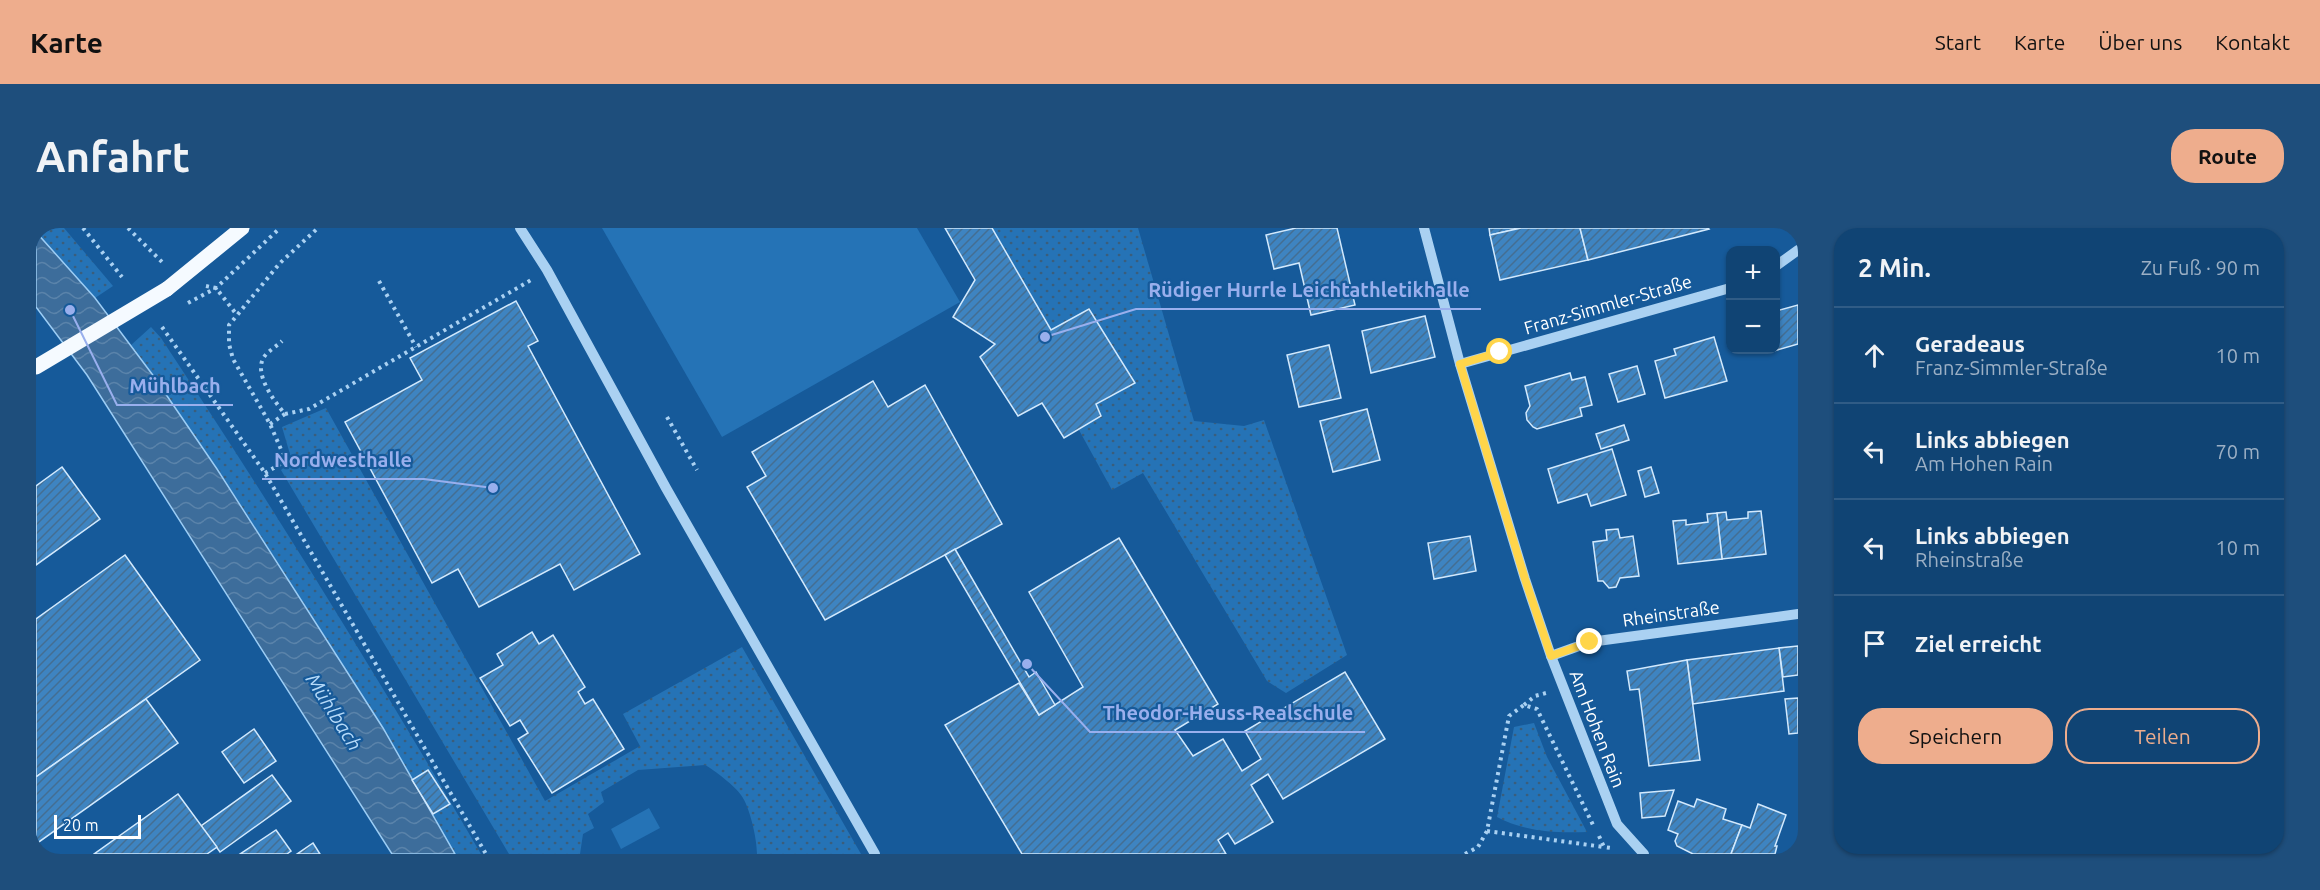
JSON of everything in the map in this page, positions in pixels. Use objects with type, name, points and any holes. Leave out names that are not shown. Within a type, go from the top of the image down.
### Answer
[{"type":"main road","points":[[36,367],[173,284],[242,228]]},
{"type":"street","name":"Am Hohen Rain","points":[[1424,228],[1460,364],[1525,579],[1551,656],[1617,824],[1640,850]]},
{"type":"street","points":[[522,230],[547,270],[666,488],[875,854]]},
{"type":"street","points":[[1780,263],[1798,250]]},
{"type":"street","name":"Franz-Simmler-Straße","points":[[1460,364],[1726,289]]},
{"type":"street","name":"Rheinstraße","points":[[1551,656],[1590,642],[1798,614]]},
{"type":"path","points":[[83,228],[122,277]]},
{"type":"path","points":[[128,228],[163,263]]},
{"type":"path","points":[[266,473],[286,461],[270,424],[233,359],[229,344],[229,325],[280,263],[318,228]]},
{"type":"path","points":[[270,424],[285,414],[309,409],[547,270]]},
{"type":"path","points":[[379,281],[416,347]]},
{"type":"path","points":[[173,284],[216,288],[237,315]]},
{"type":"path","points":[[162,327],[266,473],[486,854]]},
{"type":"path","points":[[282,341],[264,357],[262,367],[263,379],[285,414]]},
{"type":"path","points":[[667,417],[697,470]]},
{"type":"path","points":[[1465,854],[1478,847],[1487,831],[1509,716],[1524,705],[1537,709],[1604,847]]},
{"type":"path","points":[[1487,831],[1640,850]]},
{"type":"shaded area","points":[[36,228],[64,228],[113,286],[95,298],[36,232]]},
{"type":"shaded area","points":[[602,228],[917,228],[960,302],[722,437]]},
{"type":"shaded area","points":[[992,228],[1138,228],[1194,421],[1244,426],[1264,420],[1347,655],[1286,693],[1267,681],[1143,473],[1112,490],[1079,430],[1101,416],[1096,404],[1134,382],[1089,309],[1051,330]]},
{"type":"shaded area","points":[[151,327],[161,338],[285,529],[481,854],[455,854],[383,728],[218,469],[130,346]]},
{"type":"shaded area","points":[[326,408],[545,801],[640,746],[623,714],[742,647],[861,854],[757,854],[752,823],[744,800],[738,791],[705,765],[638,770],[601,792],[604,802],[588,814],[594,828],[583,834],[580,854],[509,854],[281,470],[292,461],[282,427]]},
{"type":"shaded area","points":[[1534,723],[1547,757],[1587,832],[1540,830],[1519,826],[1497,817],[1514,727]]},
{"type":"shaded area","points":[[649,808],[660,828],[621,849],[611,829]]},
{"type":"water","points":[[36,232],[95,298],[152,374],[217,469],[383,728],[455,854],[392,854],[87,375],[36,307]]},
{"type":"building","points":[[945,228],[992,228],[1051,330],[1089,309],[1135,383],[1096,404],[1101,416],[1064,438],[1042,403],[1018,416],[980,357],[995,344],[953,317],[975,280]]},
{"type":"building","points":[[1296,228],[1337,228],[1355,305],[1311,315],[1299,263],[1274,269],[1266,235]]},
{"type":"building","points":[[1489,228],[1521,228],[1490,235]]},
{"type":"building","points":[[1521,228],[1580,228],[1588,260],[1500,280],[1490,235]]},
{"type":"building","points":[[1580,228],[1708,228],[1709,229],[1588,260]]},
{"type":"building","points":[[516,301],[538,341],[528,346],[640,554],[574,590],[560,564],[479,607],[458,569],[432,583],[345,422],[422,380],[410,358]]},
{"type":"building","points":[[1798,305],[1798,344],[1780,349],[1780,310]]},
{"type":"building","points":[[1425,316],[1435,357],[1371,373],[1362,331]]},
{"type":"building","points":[[1714,337],[1727,381],[1665,398],[1655,361],[1676,355],[1674,349]]},
{"type":"building","points":[[1329,345],[1341,398],[1299,407],[1287,355]]},
{"type":"building","points":[[1637,366],[1645,394],[1618,402],[1609,374]]},
{"type":"building","points":[[1570,373],[1572,380],[1585,377],[1592,405],[1580,408],[1582,416],[1537,429],[1533,427],[1527,420],[1526,413],[1530,406],[1525,386]]},
{"type":"building","points":[[873,381],[888,407],[925,385],[1002,524],[825,620],[747,487],[766,476],[752,452]]},
{"type":"building","points":[[1367,409],[1380,460],[1333,472],[1320,421]]},
{"type":"building","points":[[1624,425],[1629,440],[1601,449],[1596,434]]},
{"type":"building","points":[[1612,449],[1626,495],[1591,506],[1587,494],[1558,503],[1548,469]]},
{"type":"building","points":[[62,467],[100,519],[36,565],[36,486]]},
{"type":"building","points":[[1651,467],[1659,493],[1645,497],[1638,471]]},
{"type":"building","points":[[1761,511],[1766,554],[1722,559],[1717,513],[1726,512],[1727,520],[1748,518],[1748,512]]},
{"type":"building","points":[[1717,513],[1722,559],[1678,564],[1673,521],[1686,520],[1686,525],[1708,522],[1707,514]]},
{"type":"building","points":[[1618,529],[1620,538],[1633,536],[1639,576],[1620,578],[1616,587],[1609,588],[1603,581],[1598,581],[1593,542],[1607,540],[1606,530]]},
{"type":"building","points":[[1470,536],[1476,571],[1434,579],[1428,543]]},
{"type":"building","points":[[1119,538],[1218,704],[1175,730],[1193,756],[1223,739],[1242,771],[1261,759],[1245,731],[1345,672],[1385,739],[1283,799],[1268,774],[1251,785],[1273,822],[1235,844],[1228,833],[1218,840],[1226,854],[1022,854],[945,725],[1019,683],[1039,715],[1083,687],[1029,592]]},
{"type":"building","points":[[955,549],[1029,677],[1036,672],[1055,705],[1039,715],[945,555]]},
{"type":"building","points":[[125,555],[200,660],[36,777],[36,619]]},
{"type":"building","points":[[532,632],[539,644],[553,635],[585,687],[578,692],[585,704],[593,699],[624,749],[552,793],[518,739],[528,733],[520,720],[510,726],[480,678],[503,665],[497,654]]},
{"type":"building","points":[[1798,646],[1798,675],[1783,677],[1779,648]]},
{"type":"building","points":[[1779,648],[1784,691],[1693,704],[1687,660]]},
{"type":"building","points":[[1687,660],[1700,760],[1649,766],[1639,689],[1630,690],[1627,671]]},
{"type":"building","points":[[1798,698],[1798,733],[1789,734],[1785,699]]},
{"type":"building","points":[[146,699],[178,743],[36,844],[36,777]]},
{"type":"building","points":[[254,729],[276,761],[244,783],[222,752]]},
{"type":"building","points":[[428,770],[450,804],[433,814],[412,780]]},
{"type":"building","points":[[272,775],[291,801],[220,852],[201,826]]},
{"type":"building","points":[[1674,790],[1665,816],[1642,818],[1640,793]]},
{"type":"building","points":[[178,794],[217,847],[207,854],[94,854]]},
{"type":"building","points":[[1697,799],[1726,809],[1723,819],[1742,825],[1731,854],[1693,854],[1677,846],[1675,841],[1678,834],[1668,830],[1678,801],[1694,807]]},
{"type":"building","points":[[1758,804],[1786,815],[1775,846],[1777,846],[1775,854],[1731,854],[1742,825],[1750,828]]},
{"type":"building","points":[[276,830],[291,851],[287,854],[240,854]]},
{"type":"building","points":[[313,843],[320,854],[297,854]]},
{"type":"place","name":"Mühlbach","points":[[70,310]]},
{"type":"place","name":"Rüdiger Hurrle Leichtathletikhalle","points":[[1045,337]]},
{"type":"place","name":"Nordwesthalle","points":[[493,488]]},
{"type":"place","name":"Theodor-Heuss-Realschule","points":[[1027,664]]},
{"type":"route","points":[[1500,352],[1460,364],[1525,579],[1551,656],[1590,642]]}]
